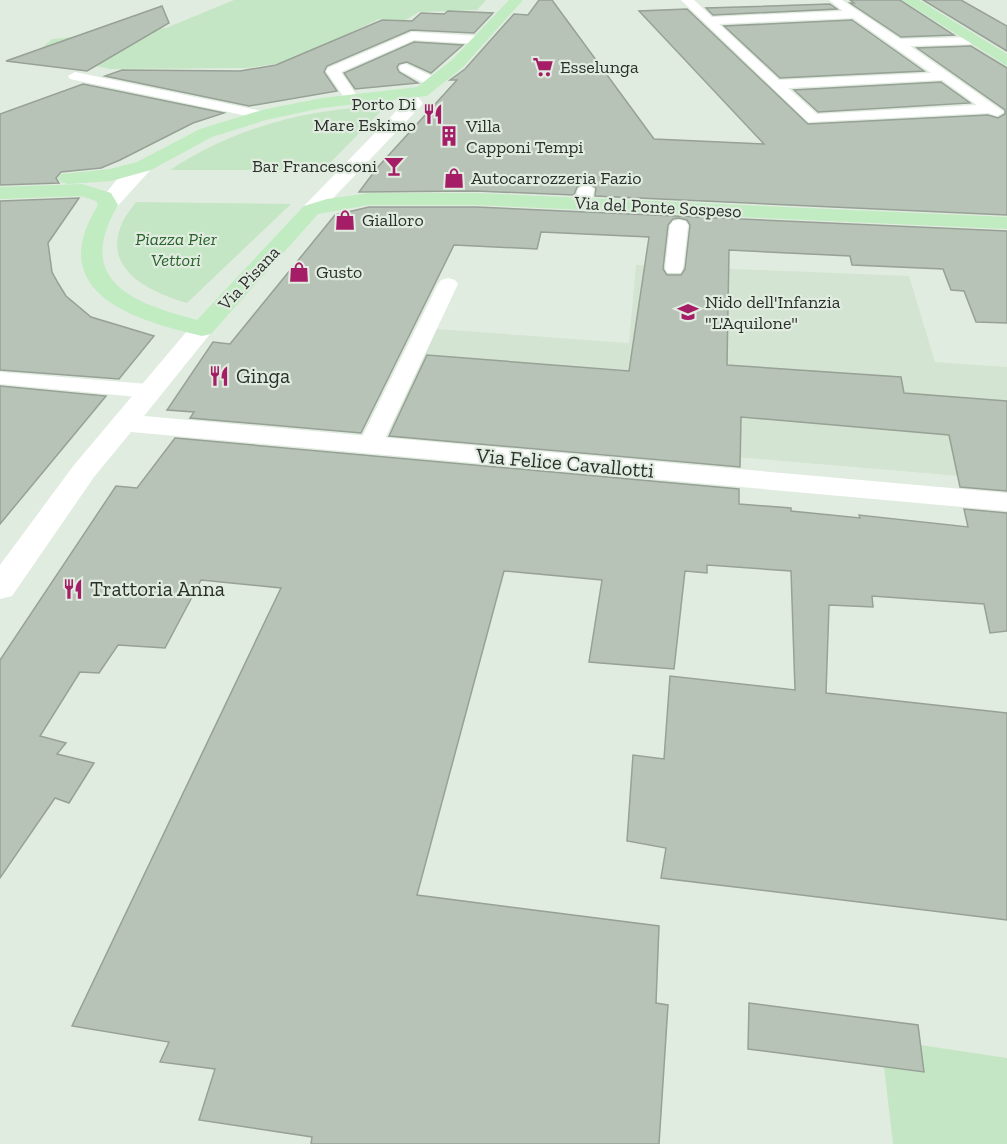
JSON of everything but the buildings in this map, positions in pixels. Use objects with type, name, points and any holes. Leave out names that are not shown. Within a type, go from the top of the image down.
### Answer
[{"type":"main road","points":[[0,183],[105,175],[144,165],[206,133],[262,115],[352,99],[421,92],[435,83],[516,0]]},
{"type":"main road","points":[[909,0],[1007,61]]},
{"type":"main road","points":[[0,193],[82,190],[104,197],[108,206],[94,227],[90,240],[90,258],[106,287],[130,306],[202,329]]},
{"type":"main road","name":"Via del Ponte Sospeso","points":[[311,210],[341,203],[418,199],[585,196],[679,217],[1007,223]]},
{"type":"main road","name":"Via Pisana","points":[[202,329],[311,210]]},
{"type":"street","name":"Via Pisana","points":[[311,210],[414,103],[406,95]]},
{"type":"street","points":[[108,206],[144,165]]},
{"type":"street","name":"Via Pisana","points":[[0,589],[77,481],[202,329]]},
{"type":"street","name":"Via Felice Cavallotti","points":[[123,423],[1007,502]]},
{"type":"lane","points":[[832,1],[856,14],[1007,119]]},
{"type":"lane","points":[[696,4],[709,21],[813,118],[992,108]]},
{"type":"lane","points":[[709,21],[856,14]]},
{"type":"lane","points":[[352,99],[333,71],[412,36],[479,40]]},
{"type":"lane","points":[[423,52],[430,45],[479,40]]},
{"type":"lane","points":[[897,43],[973,40]]},
{"type":"lane","points":[[901,62],[924,61]]},
{"type":"lane","points":[[406,68],[435,83]]},
{"type":"lane","points":[[761,69],[784,68]]},
{"type":"lane","points":[[75,76],[262,115]]},
{"type":"lane","points":[[776,84],[945,76]]},
{"type":"lane","points":[[947,95],[970,94]]},
{"type":"lane","points":[[796,102],[820,101]]},
{"type":"lane","points":[[674,269],[679,217]]},
{"type":"lane","points":[[370,445],[448,284]]},
{"type":"lane","points":[[0,378],[148,392]]},
{"type":"shaded area","points":[[636,265],[909,276],[935,362],[1007,367],[1007,480],[391,428],[437,329],[629,343]]},
{"type":"green space","points":[[234,0],[486,0],[477,10],[419,12],[404,21],[379,19],[289,62],[247,68],[110,69],[36,53],[52,39],[166,28]]},
{"type":"green space","name":"Piazza Pier Vettori","points":[[386,106],[323,170],[170,170],[220,142],[274,123],[329,111]]},
{"type":"green space","name":"Piazza Pier Vettori","points":[[136,202],[291,204],[187,303],[144,285],[123,265],[118,253],[118,238],[123,221]]},
{"type":"green space","points":[[920,1045],[1007,1058],[1007,1144],[893,1144],[884,1067]]},
{"type":"place","name":"Esselunga","points":[[543,67]]},
{"type":"place","name":"Porto Di Mare Eskimo","points":[[433,114]]},
{"type":"place","name":"Villa Capponi Tempi","points":[[449,136]]},
{"type":"place","name":"Bar Francesconi","points":[[394,166]]},
{"type":"place","name":"Autocarrozzeria Fazio","points":[[454,178]]},
{"type":"place","name":"Gialloro","points":[[345,220]]},
{"type":"place","name":"Gusto","points":[[299,272]]},
{"type":"place","name":"Nido dell'Infanzia \"L'Aquilone\"","points":[[688,312]]},
{"type":"place","name":"Ginga","points":[[219,376]]},
{"type":"place","name":"Trattoria Anna","points":[[73,589]]}]
